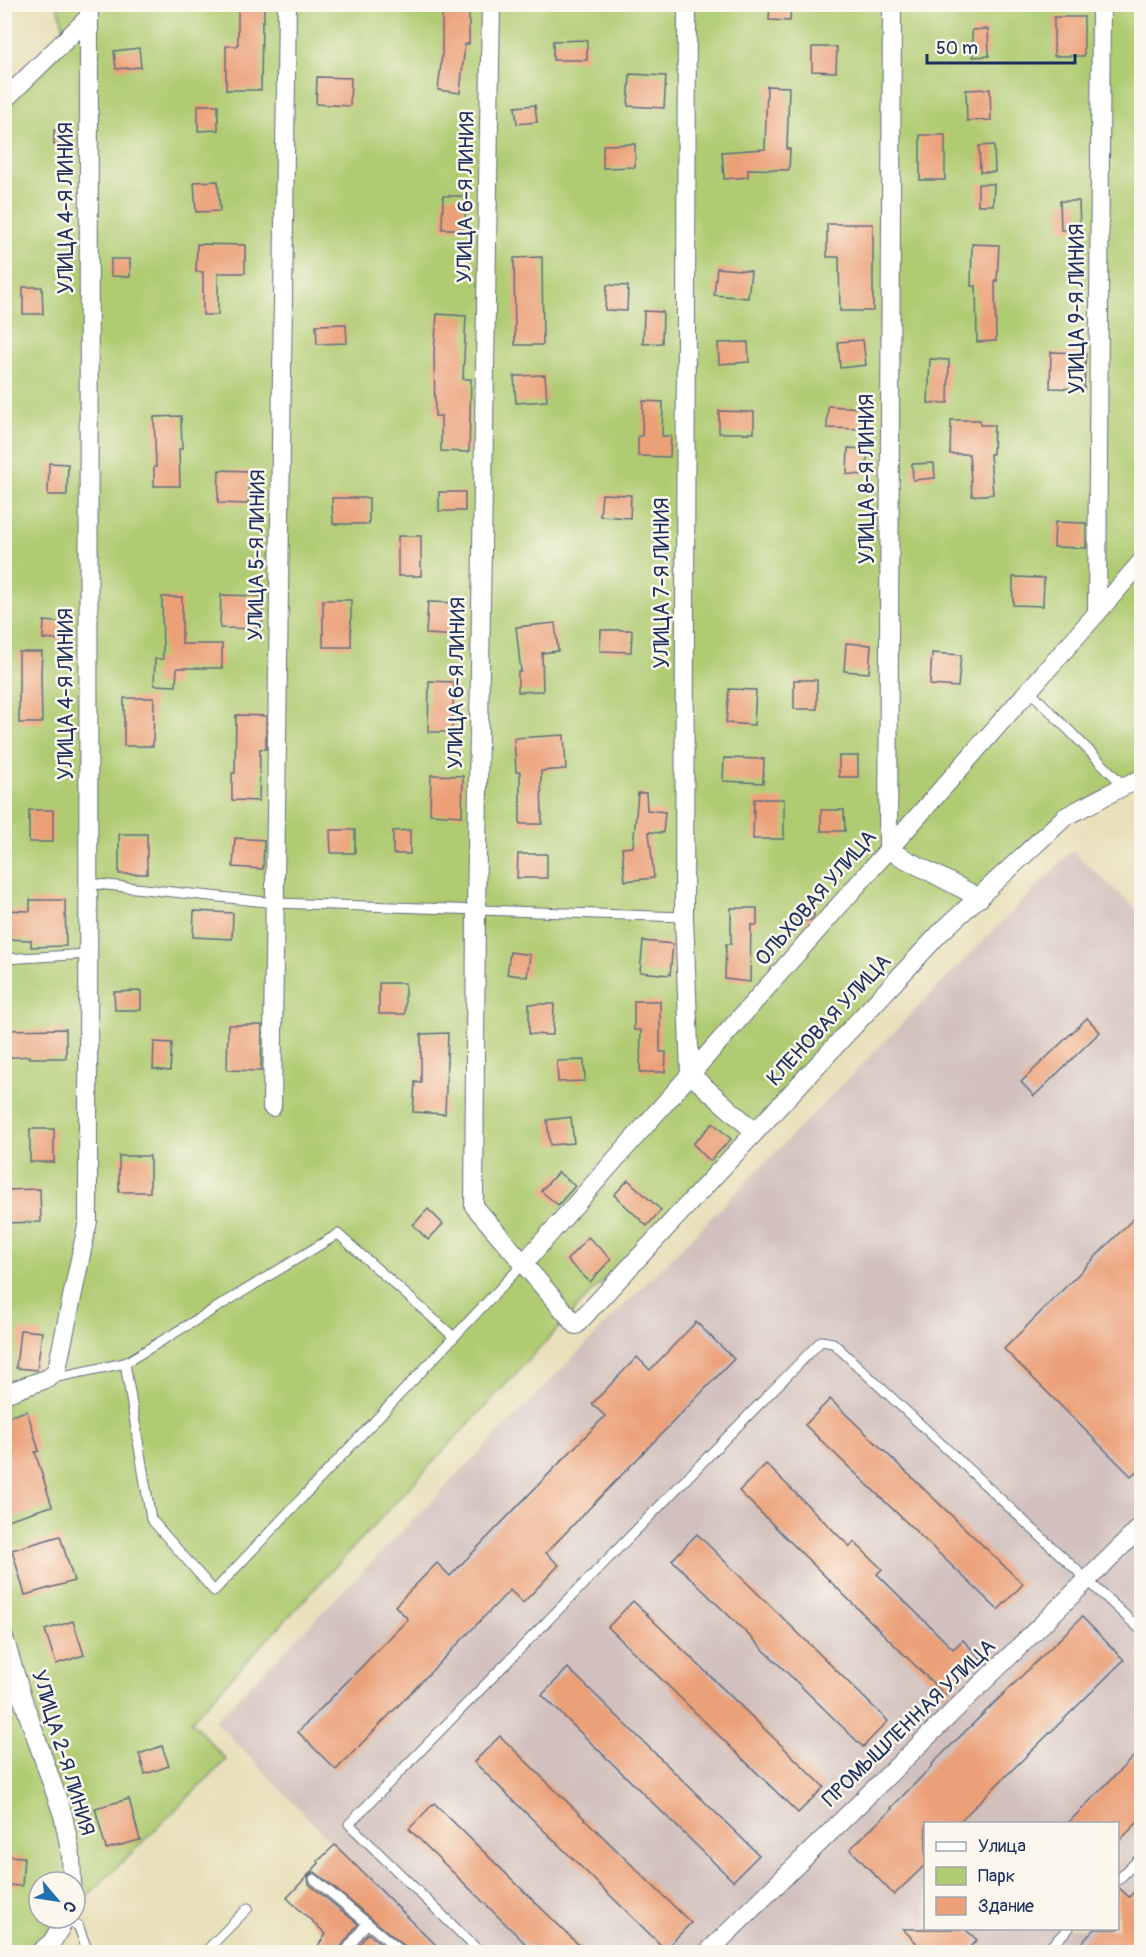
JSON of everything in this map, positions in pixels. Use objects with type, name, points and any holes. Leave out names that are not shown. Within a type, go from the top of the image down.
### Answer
[{"type":"street","name":"УЛИЦА 5-Я ЛИНИЯ","points":[[272,1107],[287,4]]},
{"type":"street","name":"УЛИЦА 6-Я ЛИНИЯ","points":[[491,4],[476,910],[474,1206],[576,1325]]},
{"type":"street","name":"УЛИЦА 7-Я ЛИНИЯ","points":[[687,4],[684,917],[690,1074]]},
{"type":"street","name":"УЛИЦА 8-Я ЛИНИЯ","points":[[888,850],[892,4]]},
{"type":"street","name":"УЛИЦА 9-Я ЛИНИЯ","points":[[1098,613],[1101,4]]},
{"type":"street","points":[[4,100],[89,11]]},
{"type":"street","name":"УЛИЦА 4-Я ЛИНИЯ","points":[[49,1378],[57,1368],[88,1221],[89,11]]},
{"type":"street","name":"ОЛЬХОВАЯ УЛИЦА","points":[[523,1264],[1142,561]]},
{"type":"street","name":"КЛЕНОВАЯ УЛИЦА","points":[[576,1325],[940,933],[1065,817],[1135,784]]},
{"type":"street","points":[[888,850],[980,898]]},
{"type":"street","points":[[690,1074],[755,1132]]},
{"type":"street","points":[[4,1394],[49,1378]]},
{"type":"street","name":"ПРОМЫШЛЕННАЯ УЛИЦА","points":[[708,1953],[1142,1526]]},
{"type":"street","name":"УЛИЦА 2-Я ЛИНИЯ","points":[[4,1638],[63,1815],[72,1870]]},
{"type":"street","points":[[46,1947],[59,1930]]},
{"type":"lane","points":[[1029,690],[1135,784]]},
{"type":"lane","points":[[88,883],[276,903],[684,917]]},
{"type":"lane","points":[[4,959],[87,954]]},
{"type":"lane","points":[[49,1378],[125,1363],[338,1234],[454,1337]]},
{"type":"lane","points":[[125,1363],[151,1519],[214,1590],[523,1264]]},
{"type":"lane","points":[[480,1953],[350,1824],[821,1341],[833,1343],[1142,1631]]},
{"type":"lane","points":[[1119,1879],[1142,1856]]},
{"type":"lane","points":[[314,1878],[402,1953]]},
{"type":"lane","points":[[206,1953],[248,1908]]},
{"type":"lane","points":[[345,1953],[367,1923]]},
{"type":"lane","points":[[80,1930],[88,1953]]},
{"type":"lane","points":[[1045,1953],[1068,1930]]},
{"type":"shaded area","points":[[1072,851],[1141,913],[1141,1952],[313,1952],[326,1934],[302,1881],[334,1845],[215,1721]]},
{"type":"green space","points":[[57,5],[1141,5],[1141,773],[1083,802],[968,909],[591,1293],[191,1721],[226,1760],[87,1896],[87,1870],[27,1870],[27,1930],[53,1930],[30,1952],[5,1952],[4,98],[64,28]]},
{"type":"building","points":[[238,4],[264,4],[261,90],[226,90],[226,46],[238,46]]},
{"type":"building","points":[[770,4],[791,4],[790,21],[769,20]]},
{"type":"building","points":[[442,5],[469,5],[469,44],[465,44],[460,93],[438,90],[442,55]]},
{"type":"building","points":[[1054,17],[1084,17],[1084,56],[1054,56]]},
{"type":"building","points":[[988,29],[989,56],[973,57],[972,30]]},
{"type":"building","points":[[587,40],[587,60],[553,60],[553,41]]},
{"type":"building","points":[[812,47],[837,47],[836,72],[812,71]]},
{"type":"building","points":[[139,48],[141,67],[116,69],[114,51]]},
{"type":"building","points":[[630,74],[666,76],[664,108],[628,106]]},
{"type":"building","points":[[317,77],[351,78],[350,106],[316,104]]},
{"type":"building","points":[[767,86],[789,87],[787,149],[790,149],[789,170],[748,169],[748,177],[724,179],[722,152],[765,149]]},
{"type":"building","points":[[990,89],[991,120],[967,121],[966,90]]},
{"type":"building","points":[[198,105],[218,105],[218,130],[198,131]]},
{"type":"building","points":[[535,105],[537,122],[517,124],[515,107]]},
{"type":"building","points":[[54,130],[69,130],[69,145],[54,145]]},
{"type":"building","points":[[920,135],[945,135],[945,180],[920,180]]},
{"type":"building","points":[[635,144],[635,167],[603,168],[603,145]]},
{"type":"building","points":[[994,145],[995,172],[980,172],[979,146]]},
{"type":"building","points":[[218,181],[220,211],[196,212],[194,182]]},
{"type":"building","points":[[978,184],[994,184],[993,205],[978,205]]},
{"type":"building","points":[[443,196],[465,196],[465,229],[442,229]]},
{"type":"building","points":[[1060,201],[1079,201],[1080,230],[1061,230]]},
{"type":"building","points":[[827,224],[873,224],[873,311],[840,311],[839,257],[827,257]]},
{"type":"building","points":[[197,244],[245,245],[245,273],[218,273],[218,315],[203,315],[203,272],[196,272]]},
{"type":"building","points":[[972,244],[999,245],[997,281],[995,280],[996,341],[977,342],[976,286],[971,286]]},
{"type":"building","points":[[542,257],[543,345],[515,345],[514,258]]},
{"type":"building","points":[[111,259],[130,259],[130,277],[111,276]]},
{"type":"building","points":[[717,268],[751,271],[748,298],[714,295]]},
{"type":"building","points":[[607,285],[628,286],[627,311],[605,310]]},
{"type":"building","points":[[23,287],[42,287],[43,314],[23,314]]},
{"type":"building","points":[[644,311],[663,312],[662,343],[643,344]]},
{"type":"building","points":[[437,314],[466,316],[463,379],[471,379],[469,452],[441,451],[441,416],[435,416],[434,352]]},
{"type":"building","points":[[346,324],[347,343],[317,344],[316,325]]},
{"type":"building","points":[[863,340],[866,365],[840,368],[838,342]]},
{"type":"building","points":[[748,342],[749,362],[719,364],[718,343]]},
{"type":"building","points":[[1051,352],[1086,353],[1084,389],[1050,388]]},
{"type":"building","points":[[930,359],[949,360],[948,403],[928,403]]},
{"type":"building","points":[[545,375],[547,401],[516,403],[514,376]]},
{"type":"building","points":[[643,401],[663,402],[662,436],[671,436],[670,457],[638,456],[638,436],[642,436]]},
{"type":"building","points":[[828,406],[864,408],[863,429],[827,428]]},
{"type":"building","points":[[719,411],[754,412],[754,433],[719,433]]},
{"type":"building","points":[[181,416],[180,486],[154,486],[154,467],[156,467],[154,417]]},
{"type":"building","points":[[951,420],[980,420],[980,425],[994,425],[993,454],[990,454],[993,494],[972,496],[969,454],[950,454]]},
{"type":"building","points":[[848,448],[868,449],[866,475],[847,474]]},
{"type":"building","points":[[49,463],[68,464],[67,495],[48,495]]},
{"type":"building","points":[[934,463],[935,478],[913,480],[912,464]]},
{"type":"building","points":[[219,470],[249,471],[248,504],[218,503]]},
{"type":"building","points":[[439,492],[465,492],[465,511],[439,511]]},
{"type":"building","points":[[602,494],[631,495],[630,518],[600,516]]},
{"type":"building","points":[[332,498],[369,498],[369,524],[333,524]]},
{"type":"building","points":[[1055,522],[1086,523],[1086,548],[1054,547]]},
{"type":"building","points":[[398,536],[421,536],[421,576],[398,576]]},
{"type":"building","points":[[1013,577],[1044,578],[1043,606],[1013,605]]},
{"type":"building","points":[[221,595],[263,596],[262,629],[220,628]]},
{"type":"building","points":[[162,597],[182,597],[182,644],[222,644],[222,668],[177,668],[176,686],[154,685],[155,659],[163,659]]},
{"type":"building","points":[[323,600],[351,600],[351,647],[323,647]]},
{"type":"building","points":[[428,602],[459,603],[458,636],[426,634]]},
{"type":"building","points":[[44,621],[65,623],[65,640],[43,639]]},
{"type":"building","points":[[555,623],[558,651],[542,653],[543,691],[518,692],[518,672],[521,672],[516,627]]},
{"type":"building","points":[[601,630],[632,630],[631,652],[600,651]]},
{"type":"building","points":[[846,643],[871,645],[869,673],[844,671]]},
{"type":"building","points":[[19,652],[42,652],[42,723],[19,723]]},
{"type":"building","points":[[932,653],[961,655],[958,687],[930,685]]},
{"type":"building","points":[[794,680],[817,680],[817,709],[794,709]]},
{"type":"building","points":[[429,681],[454,682],[452,732],[428,732]]},
{"type":"building","points":[[729,689],[756,690],[754,725],[726,723]]},
{"type":"building","points":[[124,698],[154,698],[153,746],[124,746]]},
{"type":"building","points":[[236,715],[266,716],[266,749],[260,749],[259,801],[232,800]]},
{"type":"building","points":[[564,735],[566,769],[541,771],[542,824],[520,824],[520,772],[516,772],[514,738]]},
{"type":"building","points":[[839,756],[858,756],[858,777],[839,777]]},
{"type":"building","points":[[724,758],[764,759],[763,783],[723,781]]},
{"type":"building","points":[[431,775],[463,776],[462,816],[430,814]]},
{"type":"building","points":[[638,793],[646,793],[647,810],[665,812],[663,833],[649,832],[654,878],[625,881],[622,848],[633,847]]},
{"type":"building","points":[[754,799],[784,799],[784,839],[753,839]]},
{"type":"building","points":[[29,810],[53,810],[53,842],[29,842]]},
{"type":"building","points":[[821,810],[844,810],[845,831],[821,831]]},
{"type":"building","points":[[330,830],[355,830],[355,853],[331,853]]},
{"type":"building","points":[[410,830],[410,854],[393,854],[393,831]]},
{"type":"building","points":[[119,834],[147,834],[147,874],[119,874]]},
{"type":"building","points":[[235,838],[264,840],[263,869],[233,867]]},
{"type":"building","points":[[518,854],[547,854],[547,878],[517,878]]},
{"type":"building","points":[[30,900],[65,900],[66,946],[31,947],[31,940],[4,939],[4,910],[30,911]]},
{"type":"building","points":[[813,904],[814,917],[811,920],[796,922],[795,906]]},
{"type":"building","points":[[731,908],[757,908],[757,925],[751,925],[750,982],[725,979],[726,944],[731,944]]},
{"type":"building","points":[[194,911],[233,913],[232,939],[193,937]]},
{"type":"building","points":[[643,941],[673,944],[670,975],[640,972]]},
{"type":"building","points":[[510,952],[530,955],[527,977],[507,974]]},
{"type":"building","points":[[379,983],[405,983],[405,1014],[379,1014]]},
{"type":"building","points":[[141,991],[141,1010],[115,1010],[114,992]]},
{"type":"building","points":[[634,1001],[660,1001],[660,1052],[666,1052],[665,1072],[640,1072],[641,1030],[634,1030]]},
{"type":"building","points":[[529,1004],[554,1004],[553,1035],[529,1034]]},
{"type":"building","points":[[1087,1018],[1100,1032],[1034,1096],[1021,1082]]},
{"type":"building","points":[[228,1025],[262,1025],[261,1071],[227,1070]]},
{"type":"building","points":[[66,1029],[66,1058],[29,1058],[29,1056],[4,1058],[4,1030]]},
{"type":"building","points":[[448,1033],[445,1114],[413,1112],[415,1082],[421,1083],[421,1034]]},
{"type":"building","points":[[154,1042],[172,1043],[170,1071],[153,1069]]},
{"type":"building","points":[[584,1060],[585,1081],[558,1082],[557,1061]]},
{"type":"building","points":[[571,1117],[574,1143],[550,1145],[547,1120]]},
{"type":"building","points":[[713,1123],[731,1139],[710,1161],[693,1144]]},
{"type":"building","points":[[30,1129],[54,1129],[54,1162],[30,1162]]},
{"type":"building","points":[[119,1156],[150,1156],[150,1192],[119,1192]]},
{"type":"building","points":[[558,1172],[575,1186],[558,1205],[541,1191]]},
{"type":"building","points":[[628,1180],[661,1210],[647,1226],[614,1195]]},
{"type":"building","points":[[40,1189],[41,1222],[4,1223],[4,1190]]},
{"type":"building","points":[[428,1209],[443,1224],[428,1240],[413,1225]]},
{"type":"building","points":[[1142,1210],[1142,1466],[1131,1476],[1004,1349]]},
{"type":"building","points":[[588,1237],[611,1259],[590,1282],[567,1260]]},
{"type":"building","points":[[696,1322],[734,1359],[546,1553],[559,1565],[523,1603],[510,1590],[336,1770],[298,1732],[408,1619],[395,1606],[437,1563],[450,1576],[605,1416],[592,1404],[637,1357],[650,1370]]},
{"type":"building","points":[[20,1330],[42,1332],[37,1370],[16,1368]]},
{"type":"building","points":[[830,1399],[1023,1584],[998,1610],[805,1425]]},
{"type":"building","points":[[27,1411],[39,1451],[35,1452],[52,1506],[4,1521],[4,1418]]},
{"type":"building","points":[[766,1464],[850,1547],[854,1542],[882,1569],[877,1574],[953,1649],[963,1640],[981,1659],[945,1695],[739,1491]]},
{"type":"building","points":[[697,1534],[888,1721],[863,1747],[672,1560]]},
{"type":"building","points":[[60,1536],[74,1581],[25,1595],[12,1550]]},
{"type":"building","points":[[633,1601],[824,1787],[798,1813],[608,1627]]},
{"type":"building","points":[[1082,1617],[1124,1660],[959,1822],[924,1822],[924,1866],[894,1895],[850,1849],[892,1809],[931,1765]]},
{"type":"building","points":[[73,1621],[84,1655],[56,1664],[45,1630]]},
{"type":"building","points":[[568,1668],[759,1855],[733,1881],[542,1695]]},
{"type":"building","points":[[500,1736],[691,1923],[665,1949],[474,1762]]},
{"type":"building","points":[[162,1746],[169,1766],[145,1774],[139,1754]]},
{"type":"building","points":[[1142,1748],[1142,1818],[1119,1841],[1119,1822],[1069,1822]]},
{"type":"building","points":[[129,1799],[140,1840],[106,1849],[95,1808]]},
{"type":"building","points":[[434,1803],[587,1953],[535,1953],[409,1829]]},
{"type":"building","points":[[335,1845],[444,1953],[409,1953],[406,1947],[315,1872],[308,1877],[309,1884],[358,1924],[338,1953],[313,1953],[326,1934],[287,1898],[319,1863],[318,1861]]},
{"type":"building","points":[[4,1856],[24,1857],[22,1886],[4,1885]]},
{"type":"building","points":[[1142,1884],[1142,1953],[1072,1953],[1094,1930],[1119,1930],[1119,1888],[1129,1897]]},
{"type":"building","points":[[903,1929],[966,1930],[977,1940],[964,1953],[926,1953]]},
{"type":"building","points":[[368,1933],[392,1953],[353,1953]]}]
